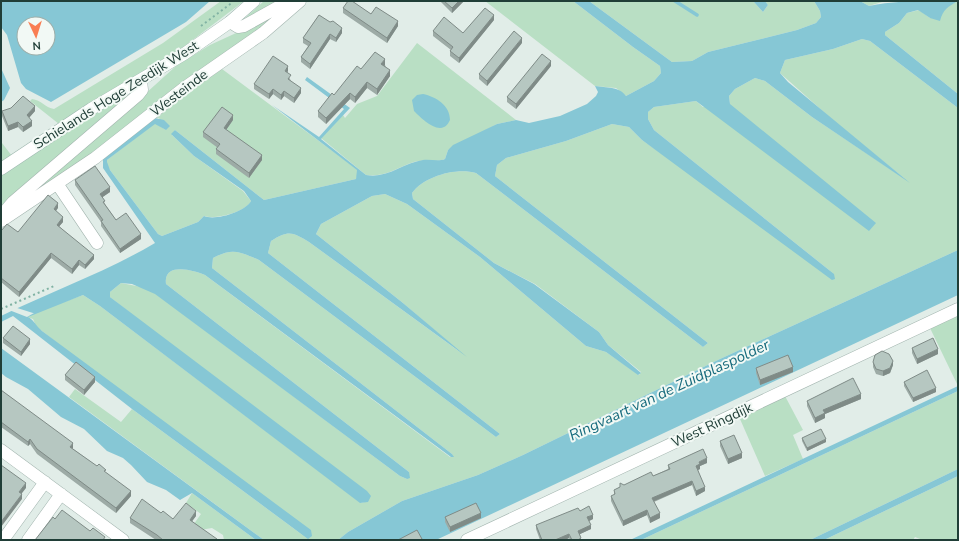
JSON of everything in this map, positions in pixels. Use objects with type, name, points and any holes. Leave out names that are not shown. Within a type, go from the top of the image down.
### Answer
[{"type":"street","name":"Schielands Hoge Zeedijk West","points":[[1,169],[91,109],[141,81],[184,54],[230,22],[254,1]]},
{"type":"street","points":[[230,22],[238,27],[244,26],[290,1]]},
{"type":"street","name":"Westeinde","points":[[1,219],[58,184],[95,158],[184,88],[263,33],[300,1]]},
{"type":"street","name":"Westeinde","points":[[1,219],[13,202],[138,95],[142,90],[141,81]]},
{"type":"street","points":[[58,184],[97,242]]},
{"type":"street","name":"West Ringdijk","points":[[466,540],[958,309]]},
{"type":"street","points":[[1,450],[123,540]]},
{"type":"street","points":[[3,540],[45,482]]},
{"type":"street","points":[[28,540],[61,494]]},
{"type":"path","points":[[195,30],[234,1]]},
{"type":"path","points":[[1,309],[54,286]]},
{"type":"green space","points":[[221,1],[244,1],[182,48],[59,124],[30,101],[32,99],[41,102],[54,109],[163,43]]},
{"type":"green space","points":[[264,1],[281,1],[248,20],[244,19]]},
{"type":"green space","points":[[295,1],[93,155],[27,196],[113,123],[176,66],[210,45],[247,28]]},
{"type":"green space","points":[[485,1],[573,1],[660,66],[661,73],[654,81],[626,96],[616,88],[595,86]]},
{"type":"green space","points":[[589,1],[753,1],[763,12],[768,5],[765,1],[814,1],[820,11],[821,17],[816,23],[797,30],[708,52],[692,61],[672,62]]},
{"type":"green space","points":[[860,1],[899,1],[882,2],[869,6]]},
{"type":"green space","points":[[958,1],[958,94],[885,35],[885,32],[899,23],[907,13],[919,10],[930,18]]},
{"type":"green space","points":[[862,39],[870,41],[958,108],[958,250],[720,359],[523,455],[478,475],[402,501],[348,532],[338,540],[264,540],[69,397],[75,389],[121,422],[132,409],[308,539],[37,328],[33,319],[27,317],[83,295],[100,306],[361,503],[368,501],[110,297],[110,292],[121,283],[167,292],[156,294],[400,476],[407,479],[409,472],[166,284],[166,277],[169,273],[180,269],[205,275],[450,457],[453,457],[452,454],[212,268],[213,258],[226,253],[236,252],[259,260],[496,437],[500,434],[268,253],[271,241],[282,235],[294,234],[309,242],[460,352],[403,303],[316,234],[321,224],[372,196],[385,194],[407,204],[480,257],[586,346],[606,352],[639,375],[641,372],[608,345],[599,332],[535,284],[494,263],[413,199],[412,193],[424,182],[441,174],[460,171],[476,173],[703,347],[708,343],[495,176],[497,165],[506,158],[566,141],[612,124],[629,127],[642,140],[834,274],[654,130],[648,119],[648,112],[654,107],[696,101],[703,107],[730,104],[729,96],[735,89],[755,78],[765,81],[812,117],[905,179],[835,122],[780,73],[785,60],[833,49]]},
{"type":"green space","points":[[417,43],[516,120],[497,124],[448,150],[445,159],[438,161],[418,161],[385,174],[373,176],[366,175],[321,138],[343,115],[345,118],[357,104],[377,96]]},
{"type":"green space","points":[[222,69],[358,170],[356,179],[264,200],[175,130],[172,135],[194,156],[243,191],[251,201],[243,209],[237,212],[215,217],[204,216],[198,222],[162,236],[158,234],[110,170],[107,165],[107,160],[155,123],[166,130],[159,118],[155,118],[170,105]]},
{"type":"green space","points":[[128,95],[129,96],[1,209],[1,175],[95,113]]},
{"type":"green space","points":[[2,143],[12,156],[1,163],[1,144]]},
{"type":"green space","points":[[958,316],[958,386],[930,328]]},
{"type":"green space","points":[[958,391],[958,469],[810,540],[641,540]]},
{"type":"green space","points":[[785,396],[803,430],[793,435],[803,459],[765,476],[740,419]]},
{"type":"green space","points":[[958,476],[958,540],[920,540],[915,537],[913,540],[824,540]]},
{"type":"green space","points":[[192,493],[256,540],[224,540],[223,535],[212,528],[194,531],[191,528],[201,514],[186,503]]},
{"type":"water","points":[[1,1],[210,1],[186,22],[51,102],[26,89],[21,83],[7,35],[1,27]]},
{"type":"water","points":[[573,1],[589,1],[672,62],[692,61],[708,52],[797,30],[816,23],[821,17],[820,11],[814,1],[860,1],[869,6],[902,2],[958,1],[946,9],[940,21],[930,18],[918,10],[907,13],[899,23],[885,32],[885,35],[958,94],[958,108],[870,41],[862,39],[833,49],[785,60],[780,73],[788,82],[910,183],[812,117],[765,81],[755,78],[735,89],[729,96],[730,104],[876,223],[869,231],[696,101],[654,107],[648,112],[648,119],[654,130],[834,274],[835,279],[832,280],[642,140],[629,127],[612,124],[566,141],[506,158],[497,165],[495,176],[708,343],[703,347],[476,173],[460,171],[441,174],[424,182],[412,193],[413,199],[494,263],[534,284],[599,332],[608,345],[641,373],[638,375],[606,352],[586,346],[480,257],[407,204],[385,194],[372,196],[321,224],[316,234],[403,303],[467,357],[309,242],[294,234],[282,235],[271,241],[268,253],[500,434],[496,437],[259,260],[236,252],[226,253],[213,258],[212,268],[454,457],[451,457],[205,275],[180,269],[169,273],[166,277],[166,284],[409,472],[410,478],[407,479],[400,476],[155,294],[132,284],[121,283],[110,292],[110,297],[367,491],[371,496],[368,502],[360,503],[100,306],[83,295],[28,317],[42,331],[311,530],[312,536],[308,539],[132,409],[13,316],[1,322],[1,316],[117,263],[155,243],[103,168],[103,159],[155,118],[164,120],[170,126],[166,130],[155,124],[107,160],[107,162],[110,170],[158,234],[162,236],[198,222],[204,216],[215,217],[236,212],[243,209],[251,201],[244,191],[194,156],[171,134],[175,130],[264,200],[356,179],[357,170],[272,105],[319,137],[344,109],[305,80],[307,77],[350,108],[321,139],[366,175],[374,176],[388,173],[423,160],[445,159],[448,150],[453,145],[497,124],[516,120],[529,123],[560,116],[587,104],[596,96],[598,92],[595,86],[620,90],[626,96],[654,81],[661,73],[660,66]]},
{"type":"water","points":[[753,1],[765,1],[768,5],[763,12]]},
{"type":"water","points":[[1,68],[10,88],[4,100],[1,102]]},
{"type":"water","points":[[423,94],[433,97],[445,106],[448,110],[450,120],[448,124],[440,128],[432,126],[414,111],[412,100],[417,95]]},
{"type":"water","name":"Ringvaart van de Zuidplaspolder","points":[[958,250],[958,295],[451,533],[436,540],[338,540],[348,532],[402,501],[478,475],[523,455],[720,359]]},
{"type":"water","points":[[1,348],[264,540],[256,540],[192,493],[180,500],[166,490],[147,482],[123,458],[107,451],[84,429],[61,417],[28,389],[1,373]]},
{"type":"water","points":[[958,386],[958,391],[641,540],[630,540]]},
{"type":"water","points":[[958,469],[958,476],[824,540],[810,540]]},
{"type":"pier","points":[[14,307],[34,313],[27,317],[9,310]]},
{"type":"building","points":[[348,1],[352,1],[371,14],[376,7],[398,21],[387,38],[343,8]]},
{"type":"building","points":[[444,1],[459,1],[452,8]]},
{"type":"building","points":[[485,8],[494,15],[459,58],[450,51],[453,47],[433,31],[444,17],[463,33]]},
{"type":"building","points":[[319,15],[330,22],[333,21],[342,28],[336,38],[330,34],[310,64],[301,57],[311,43],[303,38]]},
{"type":"building","points":[[514,31],[522,38],[487,81],[479,74]]},
{"type":"building","points":[[375,52],[385,59],[381,64],[390,70],[377,89],[367,82],[355,97],[350,93],[326,118],[318,111],[332,93],[334,95],[357,66],[361,69]]},
{"type":"building","points":[[542,54],[551,61],[516,104],[507,97]]},
{"type":"building","points":[[273,56],[288,66],[285,71],[291,75],[288,79],[301,88],[294,98],[284,91],[281,95],[273,89],[269,94],[254,84]]},
{"type":"building","points":[[23,96],[35,106],[27,115],[32,121],[23,127],[18,122],[8,126],[2,111],[11,108]]},
{"type":"building","points":[[222,107],[233,115],[224,128],[262,155],[249,173],[216,149],[220,144],[203,132]]},
{"type":"building","points":[[95,166],[110,187],[100,194],[105,201],[103,202],[116,220],[126,213],[141,234],[120,249],[101,221],[103,220],[75,180]]},
{"type":"building","points":[[48,195],[58,203],[54,209],[63,217],[57,225],[94,255],[85,265],[79,260],[72,269],[51,253],[19,292],[1,278],[1,231],[7,224],[18,232]]},
{"type":"building","points":[[13,326],[30,339],[21,352],[3,338]]},
{"type":"building","points":[[933,338],[938,349],[917,359],[912,348]]},
{"type":"building","points":[[882,351],[889,354],[893,361],[890,368],[883,371],[876,369],[873,362],[875,355]]},
{"type":"building","points":[[788,355],[793,367],[760,380],[756,368]]},
{"type":"building","points":[[76,362],[95,377],[84,390],[65,375]]},
{"type":"building","points":[[927,370],[936,388],[913,398],[904,382]]},
{"type":"building","points":[[853,378],[861,394],[823,410],[825,413],[815,418],[807,401]]},
{"type":"building","points":[[1,390],[73,443],[70,447],[97,466],[99,464],[106,470],[104,471],[131,491],[116,508],[37,449],[30,439],[28,442],[1,422]]},
{"type":"building","points":[[821,429],[826,439],[807,448],[802,438]]},
{"type":"building","points":[[734,435],[742,453],[728,459],[720,441]]},
{"type":"building","points":[[703,449],[707,458],[699,462],[700,464],[696,466],[705,487],[696,491],[692,481],[652,498],[660,513],[650,518],[647,510],[623,521],[611,496],[615,494],[614,490],[620,487],[620,483],[624,485],[651,472],[653,476],[670,469],[668,465]]},
{"type":"building","points":[[1,465],[26,483],[19,492],[22,494],[1,522]]},
{"type":"building","points":[[142,499],[161,513],[163,511],[173,519],[186,503],[196,511],[190,520],[217,540],[163,540],[130,518]]},
{"type":"building","points":[[476,503],[481,513],[450,527],[445,517]]},
{"type":"building","points":[[589,506],[593,515],[587,517],[591,525],[578,531],[581,538],[578,540],[572,540],[569,534],[555,540],[542,540],[536,525],[578,508],[580,511]]},
{"type":"building","points":[[62,510],[90,531],[93,528],[105,537],[103,540],[35,540],[53,517],[55,519]]},
{"type":"building","points":[[417,530],[422,539],[398,540]]},
{"type":"waterway","points":[[675,1],[697,15]]}]
